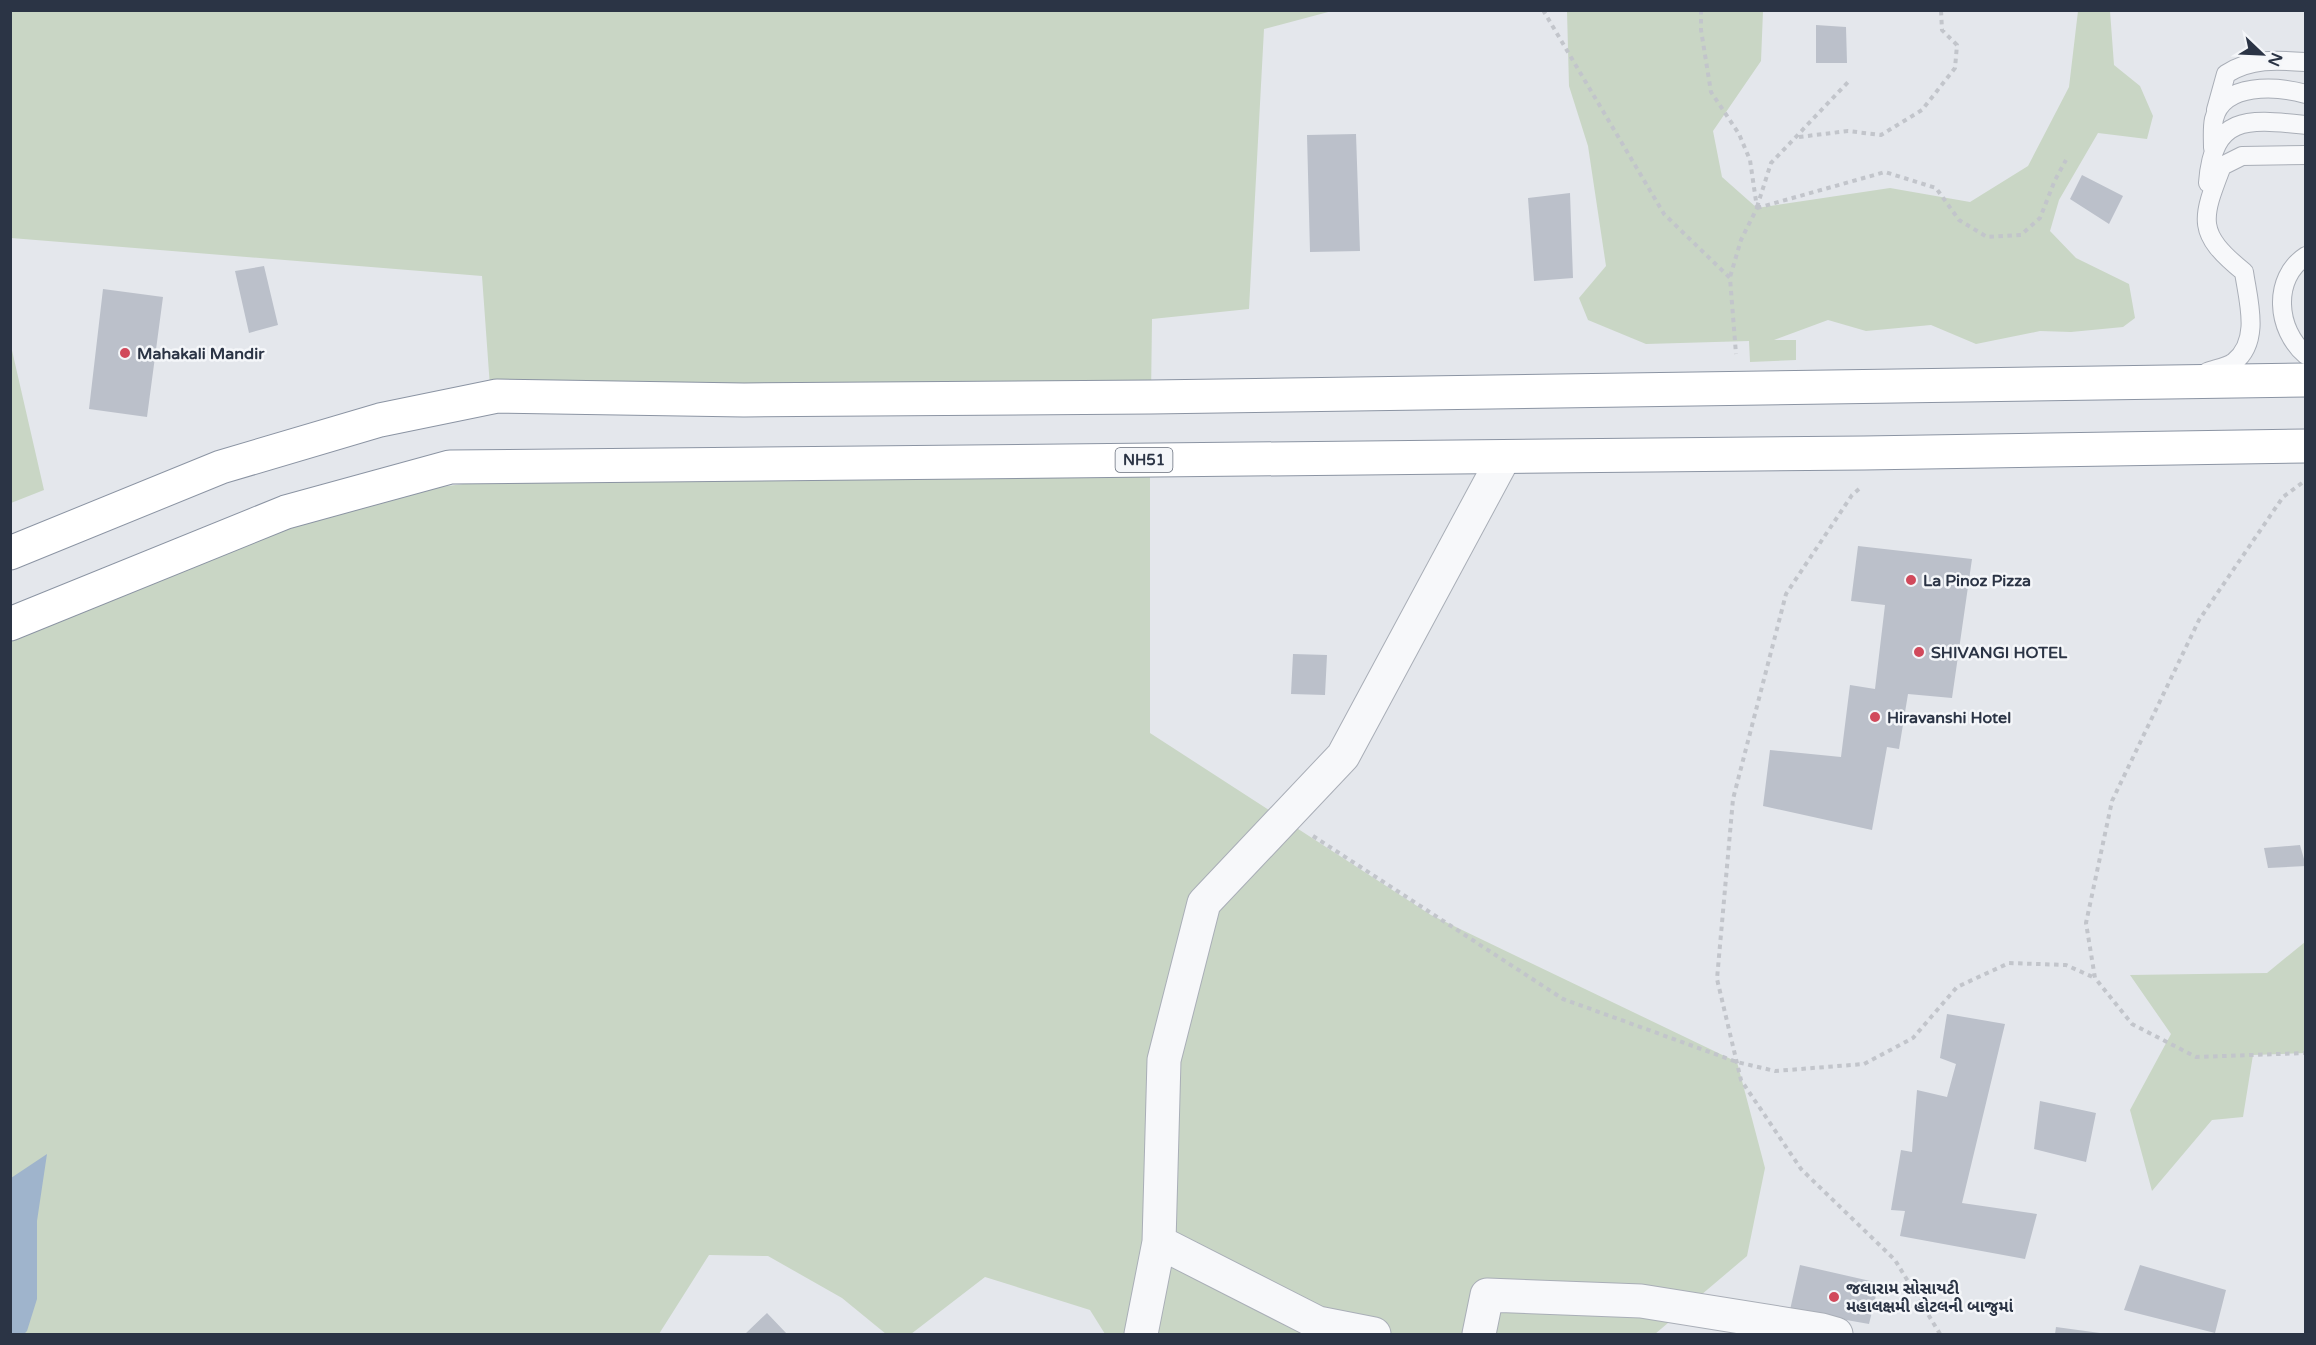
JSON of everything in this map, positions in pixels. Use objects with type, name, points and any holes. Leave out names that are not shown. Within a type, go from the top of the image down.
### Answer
[{"type":"highway","points":[[10,553],[221,466],[380,420],[497,396],[768,399],[2306,381]]},
{"type":"highway","name":"NH51","points":[[10,624],[286,512],[450,467],[1504,457],[2306,446]]},
{"type":"street","points":[[1142,1335],[1159,1242],[1164,1060],[1204,903],[1343,756],[1504,457]]},
{"type":"street","points":[[1159,1242],[1318,1323],[1374,1335]]},
{"type":"street","points":[[1479,1335],[1487,1295],[1641,1301],[1822,1330],[1836,1335]]},
{"type":"lane","points":[[2177,382],[2233,363],[2248,346],[2251,319],[2244,272],[2219,252],[2208,233],[2207,206],[2214,118],[2219,92],[2226,74],[2242,64],[2261,61],[2306,62]]},
{"type":"lane","points":[[2214,118],[2224,101],[2237,93],[2262,89],[2306,94]]},
{"type":"lane","points":[[2213,148],[2221,134],[2242,124],[2273,122],[2306,125]]},
{"type":"lane","points":[[2207,206],[2222,166],[2242,156],[2306,155]]},
{"type":"lane","points":[[2306,255],[2293,264],[2281,287],[2284,315],[2296,346],[2306,355]]},
{"type":"path","points":[[1543,10],[1664,214],[1730,278]]},
{"type":"path","points":[[1701,10],[1701,30],[1711,92],[1743,142],[1750,160],[1757,208]]},
{"type":"path","points":[[1799,137],[1848,131],[1881,135],[1922,110],[1955,68],[1956,45],[1942,30],[1941,10]]},
{"type":"path","points":[[1739,387],[1730,278],[1741,240],[1757,208],[1771,163],[1799,137],[1850,80]]},
{"type":"path","points":[[1757,208],[1885,172],[1936,188],[1959,220],[1987,237],[2021,235],[2040,218],[2055,180],[2066,160]]},
{"type":"path","points":[[2095,978],[2086,923],[2112,801],[2199,620],[2283,497],[2306,481]]},
{"type":"path","points":[[1860,488],[1852,495],[1786,594],[1733,799],[1717,979],[1741,1080],[1801,1169],[1895,1260],[1940,1335]]},
{"type":"path","points":[[1285,818],[1563,999],[1737,1062],[1775,1071],[1864,1064],[1913,1038],[1957,987],[2009,963],[2066,965],[2095,978],[2132,1024],[2196,1058],[2306,1053]]},
{"type":"green space","points":[[10,11],[1332,11],[1264,29],[1249,309],[1152,319],[1151,397],[490,387],[482,276],[11,238]]},
{"type":"green space","points":[[1567,11],[1763,11],[1761,61],[1713,131],[1722,177],[1757,208],[1890,188],[1970,202],[2028,166],[2069,87],[2078,11],[2110,11],[2114,65],[2140,86],[2153,116],[2147,139],[2098,133],[2059,200],[2050,231],[2076,258],[2129,284],[2135,318],[2123,327],[2071,332],[2040,331],[1976,344],[1931,325],[1866,331],[1828,320],[1774,340],[1796,340],[1796,360],[1750,362],[1749,341],[1646,344],[1588,320],[1579,298],[1606,266],[1588,146],[1569,86]]},
{"type":"green space","points":[[11,346],[44,490],[10,503]]},
{"type":"green space","points":[[1150,460],[1150,733],[1431,915],[1737,1062],[1765,1168],[1747,1256],[1655,1334],[1105,1334],[1090,1310],[985,1277],[911,1334],[886,1334],[842,1298],[768,1256],[709,1255],[659,1334],[11,1334],[11,624],[323,502],[603,466]]},
{"type":"green space","points":[[2305,942],[2305,1053],[2253,1055],[2243,1117],[2212,1120],[2152,1191],[2130,1110],[2171,1034],[2130,975],[2267,973]]},
{"type":"water","points":[[47,1154],[37,1221],[37,1299],[27,1331],[24,1334],[11,1334],[11,1178]]},
{"type":"building","points":[[1816,25],[1846,27],[1847,63],[1816,63]]},
{"type":"building","points":[[1356,134],[1360,251],[1310,252],[1307,135]]},
{"type":"building","points":[[2082,175],[2123,196],[2109,224],[2070,199]]},
{"type":"building","points":[[1570,193],[1573,278],[1534,281],[1528,198]]},
{"type":"building","name":"Mahakali Mandir","points":[[264,266],[278,325],[249,333],[235,271]]},
{"type":"building","name":"Mahakali Mandir","points":[[103,289],[163,297],[147,417],[89,409]]},
{"type":"building","points":[[1858,546],[1972,559],[1952,698],[1908,694],[1899,749],[1887,747],[1872,830],[1763,806],[1770,750],[1841,757],[1850,685],[1875,689],[1885,605],[1851,601]]},
{"type":"building","points":[[1293,654],[1327,655],[1325,695],[1291,694]]},
{"type":"building","points":[[2300,845],[2306,866],[2268,868],[2264,848]]},
{"type":"building","points":[[1947,1014],[2005,1024],[1962,1203],[2037,1214],[2025,1259],[1900,1236],[1905,1211],[1891,1210],[1901,1150],[1912,1152],[1917,1090],[1947,1097],[1956,1064],[1940,1058]]},
{"type":"building","points":[[2040,1101],[2096,1113],[2086,1162],[2034,1149]]},
{"type":"building","name":"જલારામ સોસાયટી મહાલ‌ક્ષમી હોટલની બાજુમાં","points":[[1800,1265],[1879,1283],[1869,1324],[1790,1310]]},
{"type":"building","points":[[2140,1265],[2226,1290],[2215,1333],[2124,1310]]},
{"type":"building","points":[[767,1313],[787,1334],[745,1334]]},
{"type":"building","points":[[2056,1327],[2100,1333],[2100,1334],[2055,1334]]},
{"type":"place","name":"Mahakali Mandir","points":[[125,353]]},
{"type":"place","name":"La Pinoz Pizza","points":[[1911,580]]},
{"type":"place","name":"SHIVANGI HOTEL","points":[[1919,652]]},
{"type":"place","name":"Hiravanshi Hotel","points":[[1875,717]]},
{"type":"place","name":"જલારામ સોસાયટી મહાલ‌ક્ષમી હોટલની બાજુમાં","points":[[1834,1297]]}]
